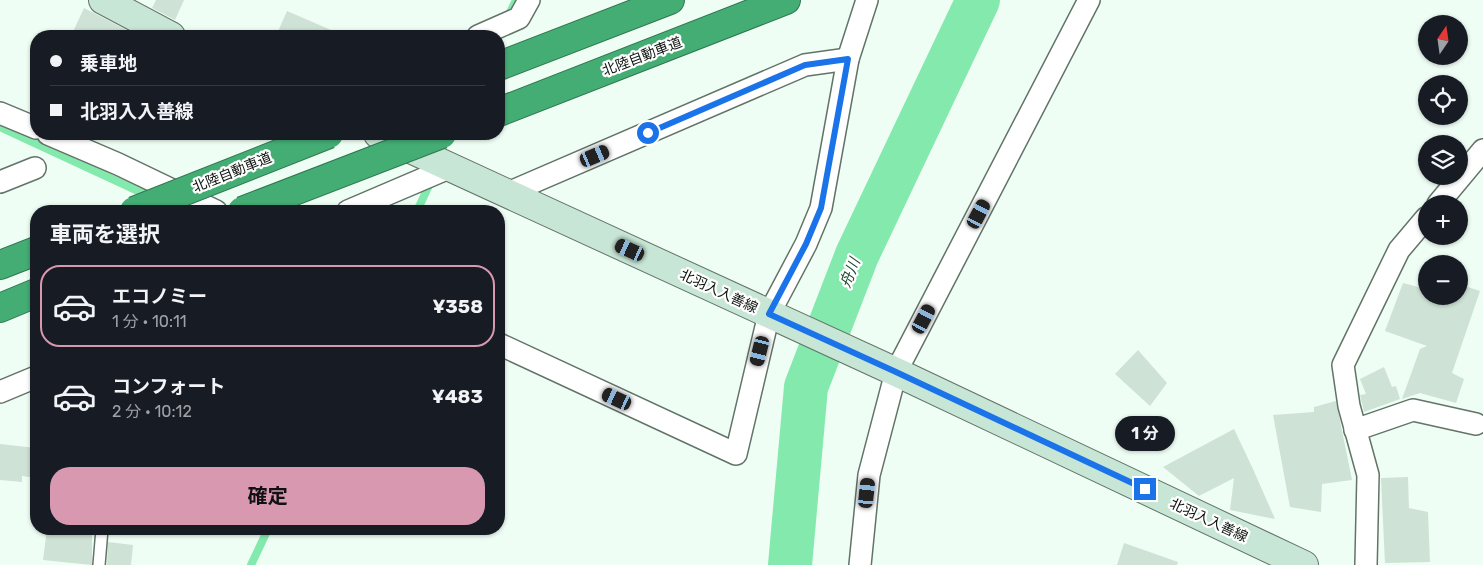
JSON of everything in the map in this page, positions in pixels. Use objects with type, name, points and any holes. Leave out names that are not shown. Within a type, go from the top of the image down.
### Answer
[{"type":"highway","points":[[505,64],[670,0]]},
{"type":"highway","name":"北陸自動車道","points":[[505,110],[786,0]]},
{"type":"highway","name":"北陸自動車道","points":[[149,205],[314,140]]},
{"type":"highway","points":[[258,205],[426,140]]},
{"type":"highway","points":[[0,265],[30,253]]},
{"type":"highway","points":[[0,308],[30,296]]},
{"type":"main road","points":[[104,0],[160,30]]},
{"type":"main road","name":"北羽入入善線","points":[[391,140],[896,372],[1304,565]]},
{"type":"street","points":[[492,30],[519,18],[529,0]]},
{"type":"street","points":[[505,347],[736,454],[775,317],[821,208],[848,59],[867,0]]},
{"type":"street","points":[[860,565],[869,475],[896,372],[1088,0]]},
{"type":"street","points":[[508,193],[805,65],[848,59]]},
{"type":"street","points":[[0,113],[30,126]]},
{"type":"street","points":[[62,140],[118,164],[203,205]]},
{"type":"street","points":[[1446,195],[1483,150]]},
{"type":"street","points":[[362,205],[451,167]]},
{"type":"street","points":[[0,182],[35,168]]},
{"type":"street","points":[[1366,565],[1368,475],[1349,406],[1342,365],[1399,250],[1418,227]]},
{"type":"street","points":[[0,392],[30,380]]},
{"type":"street","points":[[1355,430],[1413,410],[1476,424]]},
{"type":"lane","points":[[99,565],[102,535]]},
{"type":"building","points":[[156,0],[184,0],[175,20],[152,8]]},
{"type":"building","points":[[84,8],[127,30],[74,30]]},
{"type":"building","points":[[287,11],[331,30],[279,30]]},
{"type":"building","points":[[1403,283],[1418,287],[1418,305],[1468,305],[1468,287],[1480,291],[1452,373],[1464,379],[1456,403],[1420,393],[1402,399],[1420,349],[1427,346],[1385,331]]},
{"type":"building","points":[[1138,350],[1167,383],[1150,406],[1115,374]]},
{"type":"building","points":[[1384,367],[1392,387],[1396,386],[1400,399],[1364,412],[1360,395],[1366,394],[1360,379]]},
{"type":"building","points":[[1336,401],[1352,480],[1322,484],[1321,512],[1290,507],[1273,415],[1314,412],[1314,407]]},
{"type":"building","points":[[1234,429],[1275,519],[1230,510],[1234,478],[1199,496],[1163,467]]},
{"type":"building","points":[[0,444],[30,447],[30,477],[22,476],[22,482],[0,480]]},
{"type":"building","points":[[1408,477],[1409,508],[1428,512],[1430,562],[1385,563],[1381,478]]},
{"type":"building","points":[[46,535],[92,535],[92,565],[43,560]]},
{"type":"building","points":[[108,542],[133,545],[131,565],[107,565]]},
{"type":"building","points":[[1124,543],[1178,562],[1177,565],[1117,565]]},
{"type":"waterway","points":[[507,19],[516,0]]},
{"type":"waterway","name":"舟川","points":[[790,565],[806,387],[857,255],[978,0]]},
{"type":"waterway","points":[[0,127],[151,197]]},
{"type":"waterway","points":[[420,205],[431,181]]},
{"type":"waterway","points":[[251,565],[265,535]]},
{"type":"route","points":[[648,133],[805,65],[848,59],[821,208],[806,244],[769,314],[1145,489]]}]
